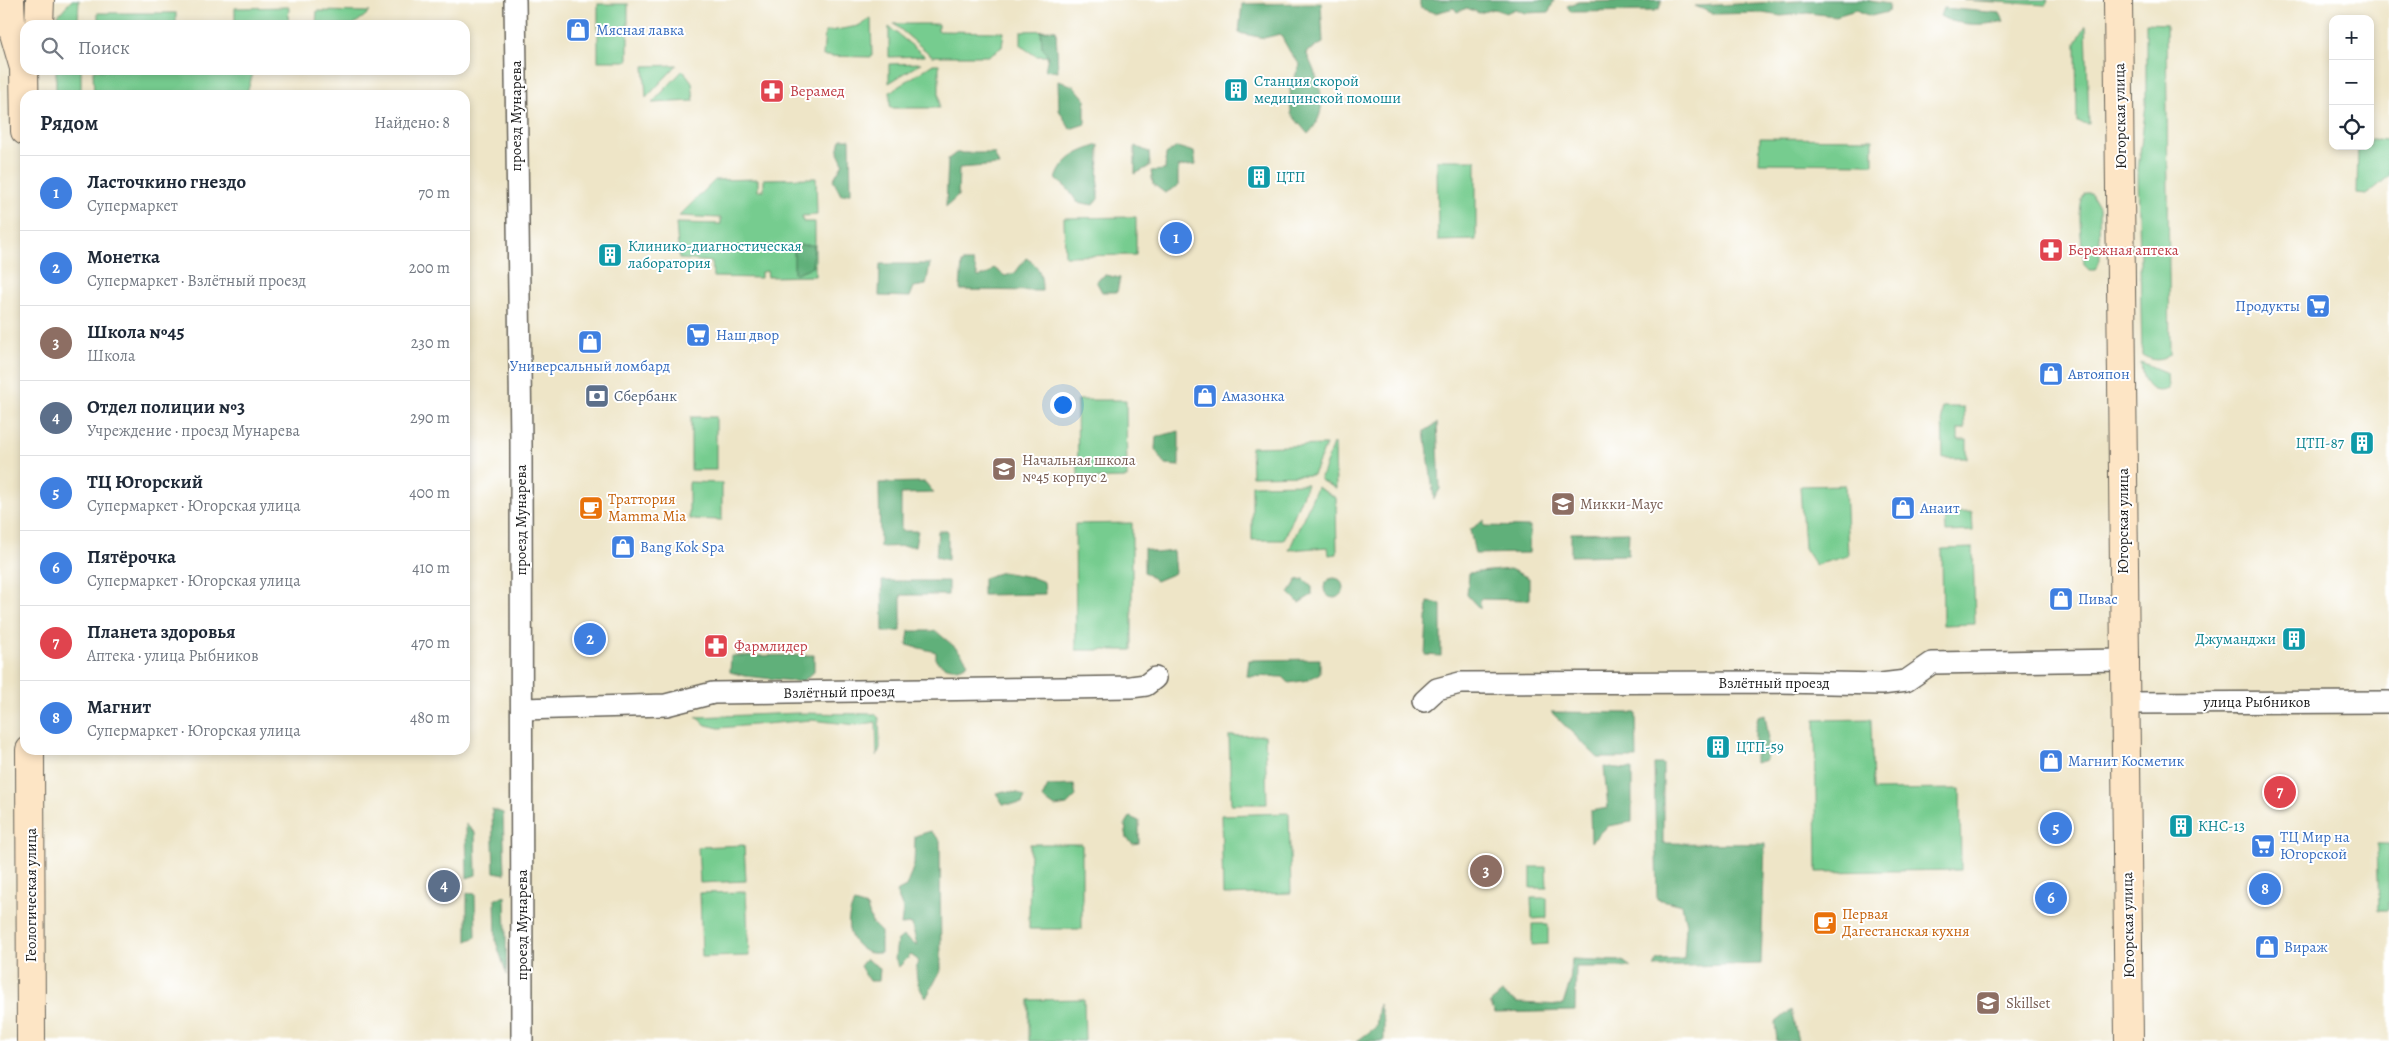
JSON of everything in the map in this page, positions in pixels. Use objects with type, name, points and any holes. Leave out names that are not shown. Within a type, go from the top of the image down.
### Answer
[{"type":"main road","points":[[10,0],[12,30],[20,55]]},
{"type":"main road","points":[[39,20],[40,0]]},
{"type":"main road","name":"Югорская улица","points":[[2118,0],[2129,1041]]},
{"type":"main road","points":[[24,75],[24,90]]},
{"type":"main road","name":"Геологическая улица","points":[[30,755],[31,1041]]},
{"type":"street","name":"проезд Мунарева","points":[[515,0],[519,212],[522,1041]]},
{"type":"street","name":"Взлётный проезд","points":[[1424,701],[1437,688],[1460,683],[1780,682],[1881,684],[1906,681],[1932,663],[2124,660]]},
{"type":"street","name":"Взлётный проезд","points":[[522,709],[666,705],[712,694],[1131,687],[1146,685],[1155,678]]},
{"type":"street","name":"улица Рыбников","points":[[2126,703],[2389,702]]},
{"type":"green space","points":[[72,0],[79,0],[78,20],[58,20],[58,15]]},
{"type":"green space","points":[[1420,0],[1554,0],[1549,12],[1525,13],[1515,9],[1506,13],[1494,9],[1479,13],[1467,8],[1457,12],[1454,8],[1435,13],[1420,8]]},
{"type":"green space","points":[[1662,0],[1659,9],[1654,11],[1571,12],[1567,6],[1578,2]]},
{"type":"green space","points":[[1821,0],[1864,0],[1889,4],[1888,12],[1871,16],[1856,10],[1836,16],[1808,13],[1781,16],[1762,13],[1714,14],[1695,6]]},
{"type":"green space","points":[[1964,0],[2048,0],[2046,5]]},
{"type":"green space","points":[[1321,3],[1323,43],[1306,52],[1315,73],[1322,104],[1316,124],[1308,134],[1291,114],[1290,87],[1300,65],[1280,34],[1264,38],[1239,33],[1242,4]]},
{"type":"green space","points":[[598,4],[628,4],[628,61],[598,61]]},
{"type":"green space","points":[[289,7],[288,20],[235,20],[235,8]]},
{"type":"green space","points":[[1943,8],[2000,13],[2004,21],[1989,24],[1954,22],[1940,16]]},
{"type":"green space","points":[[317,11],[370,12],[360,20],[316,20]]},
{"type":"green space","points":[[98,13],[176,13],[176,20],[98,20]]},
{"type":"green space","points":[[871,18],[872,57],[823,56],[825,32],[858,26]]},
{"type":"green space","points":[[2146,23],[2166,24],[2170,355],[2156,360],[2142,355],[2138,170],[2146,104]]},
{"type":"green space","points":[[894,24],[938,24],[938,31],[1004,32],[1002,47],[988,56],[932,56]]},
{"type":"green space","points":[[2086,25],[2089,124],[2077,122],[2076,43]]},
{"type":"green space","points":[[889,27],[925,56],[889,57]]},
{"type":"green space","points":[[1056,30],[1057,56],[1036,56],[1021,46],[1021,31]]},
{"type":"green space","points":[[1056,30],[1058,72],[1045,70],[1048,56],[1042,46],[1041,31]]},
{"type":"green space","points":[[921,63],[889,83],[889,64]]},
{"type":"green space","points":[[933,64],[939,64],[939,108],[890,108],[890,92]]},
{"type":"green space","points":[[677,65],[646,98],[644,66]]},
{"type":"green space","points":[[683,70],[692,82],[694,101],[652,103]]},
{"type":"green space","points":[[56,75],[81,75],[81,90],[56,90]]},
{"type":"green space","points":[[93,75],[252,75],[248,90],[94,90]]},
{"type":"green space","points":[[1058,81],[1074,86],[1085,99],[1085,124],[1070,129],[1059,110]]},
{"type":"green space","points":[[1760,138],[1873,139],[1873,164],[1759,163]]},
{"type":"green space","points":[[841,139],[850,139],[851,193],[841,195],[833,180],[843,163],[838,152]]},
{"type":"green space","points":[[2374,139],[2389,140],[2389,176],[2367,195],[2357,194],[2358,150],[2374,150]]},
{"type":"green space","points":[[1099,145],[1098,199],[1093,205],[1077,202],[1068,189],[1056,179],[1063,166],[1072,157],[1084,150]]},
{"type":"green space","points":[[1135,146],[1149,152],[1150,166],[1135,174]]},
{"type":"green space","points":[[1177,147],[1194,152],[1196,165],[1178,167],[1178,186],[1165,193],[1153,184],[1151,171],[1165,170],[1166,154]]},
{"type":"green space","points":[[956,153],[994,153],[999,165],[959,168],[958,196],[946,207],[948,159]]},
{"type":"green space","points":[[1437,160],[1476,160],[1476,240],[1438,241]]},
{"type":"green space","points":[[816,178],[817,215],[802,216],[803,222],[815,222],[815,276],[768,277],[767,271],[761,272],[761,278],[713,277],[712,262],[679,259],[676,223],[721,224],[721,218],[679,216],[715,180],[758,179],[758,191],[764,190],[764,179]]},
{"type":"green space","points":[[2085,193],[2091,193],[2099,207],[2100,260],[2096,270],[2089,270],[2084,265],[2080,208]]},
{"type":"green space","points":[[1136,217],[1136,255],[1065,256],[1064,218]]},
{"type":"green space","points":[[794,245],[814,245],[812,267],[794,274]]},
{"type":"green space","points":[[1026,258],[1034,264],[1039,272],[1042,291],[960,290],[962,262],[973,262],[978,277],[988,274],[994,268],[1005,276],[1015,273]]},
{"type":"green space","points":[[880,264],[930,264],[926,285],[914,287],[910,297],[879,296]]},
{"type":"green space","points":[[1105,275],[1120,278],[1117,292],[1102,292],[1096,281]]},
{"type":"green space","points":[[2141,362],[2167,373],[2168,389],[2161,391],[2150,388],[2144,380]]},
{"type":"green space","points":[[1077,400],[1126,400],[1127,478],[1078,479]]},
{"type":"green space","points":[[1942,407],[1964,407],[1965,429],[1958,429],[1958,440],[1967,440],[1967,458],[1943,458]]},
{"type":"green space","points":[[691,417],[716,417],[716,470],[691,470]]},
{"type":"green space","points":[[1437,423],[1440,489],[1434,499],[1425,431]]},
{"type":"green space","points":[[1179,431],[1179,466],[1165,465],[1155,449],[1156,437]]},
{"type":"green space","points":[[1333,444],[1335,444],[1336,489],[1320,480]]},
{"type":"green space","points":[[1326,445],[1313,475],[1252,476],[1251,447]]},
{"type":"green space","points":[[689,482],[722,483],[722,520],[689,519]]},
{"type":"green space","points":[[925,482],[934,493],[901,494],[901,531],[918,531],[915,546],[880,547],[879,483]]},
{"type":"green space","points":[[1307,484],[1284,540],[1252,540],[1252,485]]},
{"type":"green space","points":[[1845,485],[1848,556],[1815,565],[1804,548],[1800,486]]},
{"type":"green space","points":[[1317,487],[1336,498],[1337,554],[1329,555],[1328,547],[1289,550]]},
{"type":"green space","points":[[1972,512],[1973,531],[1946,532],[1945,513]]},
{"type":"green space","points":[[1484,520],[1484,526],[1530,527],[1529,553],[1475,554],[1470,530]]},
{"type":"green space","points":[[1132,523],[1132,650],[1076,650],[1075,524]]},
{"type":"green space","points":[[938,531],[948,531],[948,560],[936,557]]},
{"type":"green space","points":[[1629,532],[1628,555],[1571,556],[1571,533]]},
{"type":"green space","points":[[1144,548],[1156,553],[1173,551],[1175,573],[1156,581],[1144,572]]},
{"type":"green space","points":[[1973,548],[1975,624],[1943,625],[1942,549]]},
{"type":"green space","points":[[1510,569],[1529,578],[1529,600],[1480,599],[1480,609],[1467,595],[1469,573]]},
{"type":"green space","points":[[1002,572],[1031,577],[1044,582],[1045,594],[983,595],[983,578]]},
{"type":"green space","points":[[1334,578],[1341,581],[1344,588],[1341,595],[1334,598],[1327,595],[1324,588],[1327,581]]},
{"type":"green space","points":[[1304,579],[1312,586],[1312,595],[1299,603],[1289,593],[1297,580]]},
{"type":"green space","points":[[882,581],[948,581],[948,595],[901,595],[901,631],[883,632]]},
{"type":"green space","points":[[1428,602],[1441,604],[1441,656],[1425,655]]},
{"type":"green space","points":[[909,631],[936,631],[958,650],[968,663],[956,668],[948,667],[936,661],[936,652],[907,645]]},
{"type":"green space","points":[[814,655],[814,672],[802,682],[745,676],[730,672],[731,656]]},
{"type":"green space","points":[[1320,659],[1320,673],[1308,680],[1289,683],[1283,677],[1247,676],[1249,660]]},
{"type":"green space","points":[[1551,712],[1636,713],[1637,758],[1598,758]]},
{"type":"green space","points":[[799,713],[875,714],[879,718],[880,748],[877,756],[876,722],[857,725],[811,720],[719,728],[706,725],[696,717]]},
{"type":"green space","points":[[1765,714],[1768,734],[1766,760],[1755,763],[1755,730],[1758,716]]},
{"type":"green space","points":[[1871,719],[1873,790],[1960,789],[1961,870],[1817,872],[1815,720]]},
{"type":"green space","points":[[1265,735],[1267,804],[1231,804],[1229,736]]},
{"type":"green space","points":[[1654,764],[1663,764],[1663,843],[1765,844],[1761,964],[1654,967],[1657,960],[1684,959],[1686,925],[1682,905],[1657,899]]},
{"type":"green space","points":[[1604,767],[1632,769],[1632,822],[1608,826],[1591,842],[1590,811],[1608,808]]},
{"type":"green space","points":[[1074,785],[1076,796],[1067,805],[1055,807],[1042,798],[1048,786]]},
{"type":"green space","points":[[1004,791],[1018,793],[1025,797],[1022,804],[1003,804],[996,793]]},
{"type":"green space","points":[[492,809],[503,813],[505,874],[494,872]]},
{"type":"green space","points":[[1289,813],[1291,893],[1223,895],[1221,815]]},
{"type":"green space","points":[[1130,817],[1139,821],[1139,843],[1133,844],[1127,839],[1125,825]]},
{"type":"green space","points":[[466,824],[475,833],[476,875],[467,878]]},
{"type":"green space","points":[[931,831],[940,840],[941,970],[926,998],[917,980],[918,960],[911,955],[899,967],[895,958],[897,941],[903,936],[917,946],[912,924],[901,925],[903,909],[896,892],[906,887],[914,865],[915,836]]},
{"type":"green space","points":[[1030,844],[1082,844],[1082,929],[1029,929]]},
{"type":"green space","points":[[2377,844],[2389,844],[2389,910],[2379,910]]},
{"type":"green space","points":[[744,845],[746,881],[700,883],[698,847]]},
{"type":"green space","points":[[1531,867],[1546,867],[1547,888],[1531,888]]},
{"type":"green space","points":[[746,892],[749,956],[702,957],[700,893]]},
{"type":"green space","points":[[467,893],[475,894],[476,937],[467,941]]},
{"type":"green space","points":[[505,896],[507,975],[496,942],[495,899]]},
{"type":"green space","points":[[1531,898],[1547,898],[1547,918],[1532,919]]},
{"type":"green space","points":[[854,903],[867,907],[872,923],[881,932],[881,953],[867,952],[854,941],[849,929],[849,916]]},
{"type":"green space","points":[[1532,924],[1548,924],[1548,944],[1532,945]]},
{"type":"green space","points":[[866,959],[880,968],[879,981],[869,981],[860,966]]},
{"type":"green space","points":[[1572,959],[1623,961],[1631,967],[1576,967],[1575,1011],[1495,1013],[1490,1003],[1502,993],[1518,1003],[1563,1005],[1570,982]]},
{"type":"green space","points":[[1084,999],[1085,1041],[1029,1041],[1029,1000]]},
{"type":"green space","points":[[1379,1004],[1384,1022],[1384,1041],[1357,1041],[1376,1027]]},
{"type":"green space","points":[[1791,1010],[1798,1041],[1777,1041],[1775,1023]]},
{"type":"place","name":"Мясная лавка","points":[[578,30]]},
{"type":"place","name":"Cтанция скорой медицинской помоши","points":[[1236,90]]},
{"type":"place","name":"Верамед","points":[[772,91]]},
{"type":"place","name":"ЦТП","points":[[1259,177]]},
{"type":"place","name":"Ласточкино гнездо","points":[[1176,238]]},
{"type":"place","name":"Бережная аптека","points":[[2051,250]]},
{"type":"place","name":"Клинико-диагностическая лаборатория","points":[[610,255]]},
{"type":"place","name":"Продукты","points":[[2318,306]]},
{"type":"place","name":"Наш двор","points":[[698,335]]},
{"type":"place","name":"Универсальный ломбард","points":[[590,342]]},
{"type":"place","name":"Автояпон","points":[[2051,374]]},
{"type":"place","name":"Сбербанк","points":[[597,396]]},
{"type":"place","name":"Амазонка","points":[[1205,396]]},
{"type":"place","name":"ЦТП-87","points":[[2362,443]]},
{"type":"place","name":"Начальная школа №45 корпус 2","points":[[1004,469]]},
{"type":"place","name":"Микки-Маус","points":[[1563,504]]},
{"type":"place","name":"Траттория Mamma Mia","points":[[591,508]]},
{"type":"place","name":"Анаит","points":[[1903,508]]},
{"type":"place","name":"Bang Kok Spa","points":[[623,547]]},
{"type":"place","name":"Пивас","points":[[2061,599]]},
{"type":"place","name":"Монетка","points":[[590,639]]},
{"type":"place","name":"Джуманджи","points":[[2294,639]]},
{"type":"place","name":"Фармлидер","points":[[716,646]]},
{"type":"place","name":"ЦТП-59","points":[[1718,747]]},
{"type":"place","name":"Магнит Косметик","points":[[2051,761]]},
{"type":"place","name":"Планета здоровья","points":[[2280,792]]},
{"type":"place","name":"КНС-13","points":[[2181,826]]},
{"type":"place","name":"ТЦ Югорский","points":[[2056,828]]},
{"type":"place","name":"ТЦ Мир на Югорской","points":[[2263,846]]},
{"type":"place","name":"Школа №45","points":[[1486,871]]},
{"type":"place","name":"Отдел полиции №3","points":[[444,886]]},
{"type":"place","name":"Магнит","points":[[2265,889]]},
{"type":"place","name":"Пятёрочка","points":[[2051,898]]},
{"type":"place","name":"Первая Дагестанская кухня","points":[[1825,923]]},
{"type":"place","name":"Вираж","points":[[2267,947]]},
{"type":"place","name":"Skillset","points":[[1988,1003]]}]
